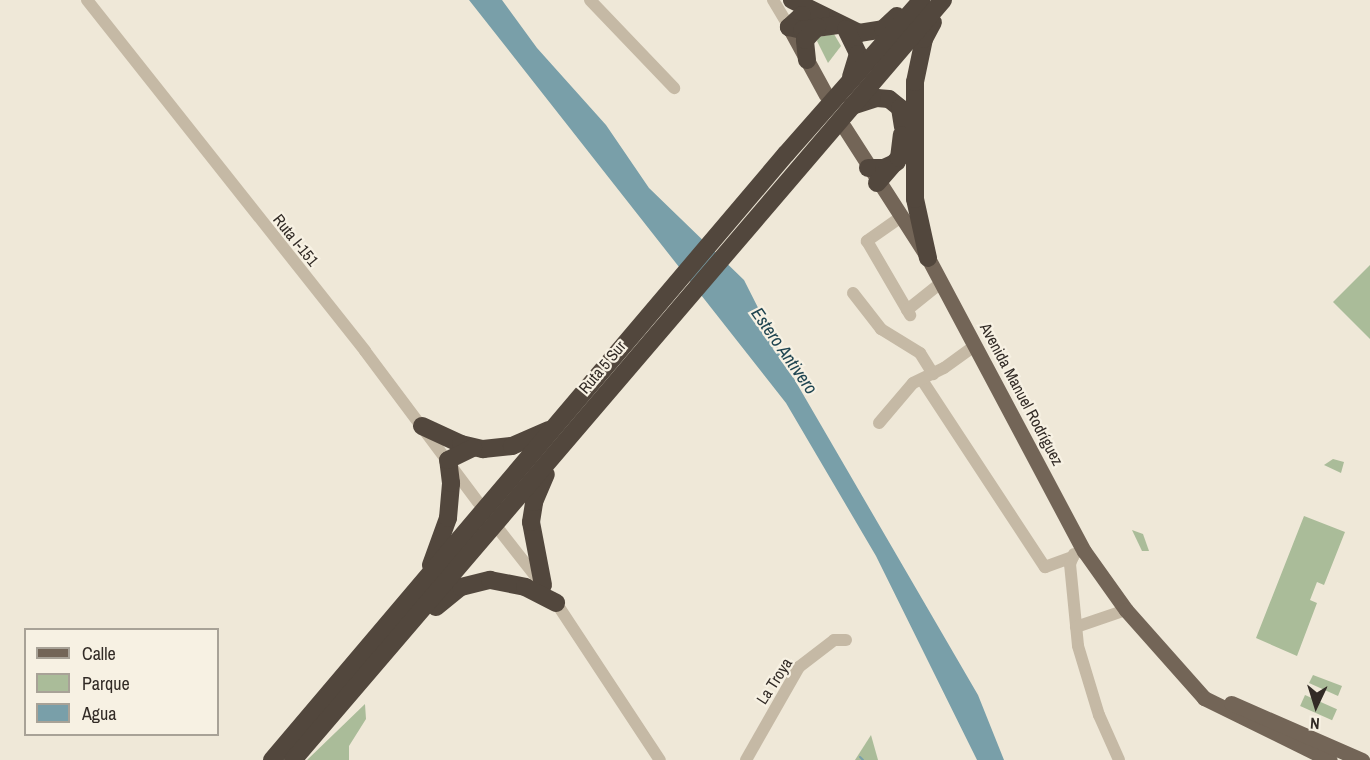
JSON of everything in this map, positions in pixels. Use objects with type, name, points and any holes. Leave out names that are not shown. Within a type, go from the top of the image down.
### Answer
[{"type":"highway","points":[[792,0],[819,21],[866,33],[883,29],[912,0]]},
{"type":"highway","name":"Ruta 5 Sur","points":[[293,760],[566,439],[786,154],[922,0]]},
{"type":"highway","points":[[905,164],[918,60],[924,39],[945,0]]},
{"type":"highway","name":"Ruta 5 Sur","points":[[272,760],[562,420],[804,160],[945,0]]},
{"type":"highway","points":[[789,27],[819,21]]},
{"type":"highway","points":[[807,60],[806,40],[819,21]]},
{"type":"highway","points":[[842,27],[858,54],[848,84]]},
{"type":"highway","points":[[850,107],[877,98],[890,99],[900,108],[905,164],[928,258]]},
{"type":"highway","points":[[873,175],[905,164]]},
{"type":"highway","points":[[413,595],[446,530],[451,495],[448,460],[473,448],[523,443],[562,420]]},
{"type":"highway","points":[[422,426],[473,448]]},
{"type":"highway","points":[[543,585],[532,542],[532,513],[537,492],[566,439]]},
{"type":"highway","points":[[508,582],[520,576],[525,562]]},
{"type":"highway","points":[[364,677],[453,591],[480,581],[508,582],[556,603]]},
{"type":"main road","points":[[789,27],[826,95]]},
{"type":"main road","name":"Avenida Manuel Rodríguez","points":[[844,127],[942,282],[1077,538],[1080,556],[1177,671],[1214,704],[1320,758]]},
{"type":"main road","name":"Avenida Manuel Rodríguez","points":[[1177,671],[1223,699],[1362,760]]},
{"type":"street","name":"Ruta I-151","points":[[87,0],[422,426],[478,502]]},
{"type":"street","points":[[590,0],[674,88]]},
{"type":"street","points":[[773,0],[789,27]]},
{"type":"street","points":[[901,217],[867,241],[908,313],[942,282]]},
{"type":"street","points":[[853,293],[880,329],[920,353],[933,374]]},
{"type":"street","points":[[879,423],[908,388],[976,345]]},
{"type":"street","points":[[921,380],[1045,567],[1080,556]]},
{"type":"street","points":[[500,531],[556,603],[660,760]]},
{"type":"street","points":[[1080,556],[1072,577],[1076,627],[1088,681],[1119,760]]},
{"type":"street","points":[[1076,627],[1126,610]]},
{"type":"street","name":"La Troya","points":[[746,760],[799,667],[834,640],[846,640]]},
{"type":"green space","points":[[834,34],[841,46],[828,63],[817,41],[819,37]]},
{"type":"green space","points":[[1370,265],[1370,339],[1333,302]]},
{"type":"green space","points":[[1333,459],[1344,462],[1341,473],[1324,465]]},
{"type":"green space","points":[[1304,516],[1345,532],[1324,585],[1317,582],[1310,600],[1317,603],[1297,656],[1256,638]]},
{"type":"green space","points":[[1132,530],[1143,534],[1149,551],[1142,551]]},
{"type":"green space","points":[[1313,675],[1342,686],[1338,696],[1309,683]]},
{"type":"green space","points":[[1305,695],[1337,709],[1332,720],[1300,706]]},
{"type":"green space","points":[[365,704],[366,719],[349,746],[349,760],[307,760]]},
{"type":"green space","points":[[871,735],[878,760],[855,760]]},
{"type":"water","points":[[469,0],[502,0],[537,48],[606,125],[649,188],[744,280],[793,377],[978,695],[1004,760],[977,760],[876,556],[786,403]]},
{"type":"waterway","points":[[860,757],[863,760]]},
{"type":"water label","name":"Estero Antivero","points":[[784,351]]}]
